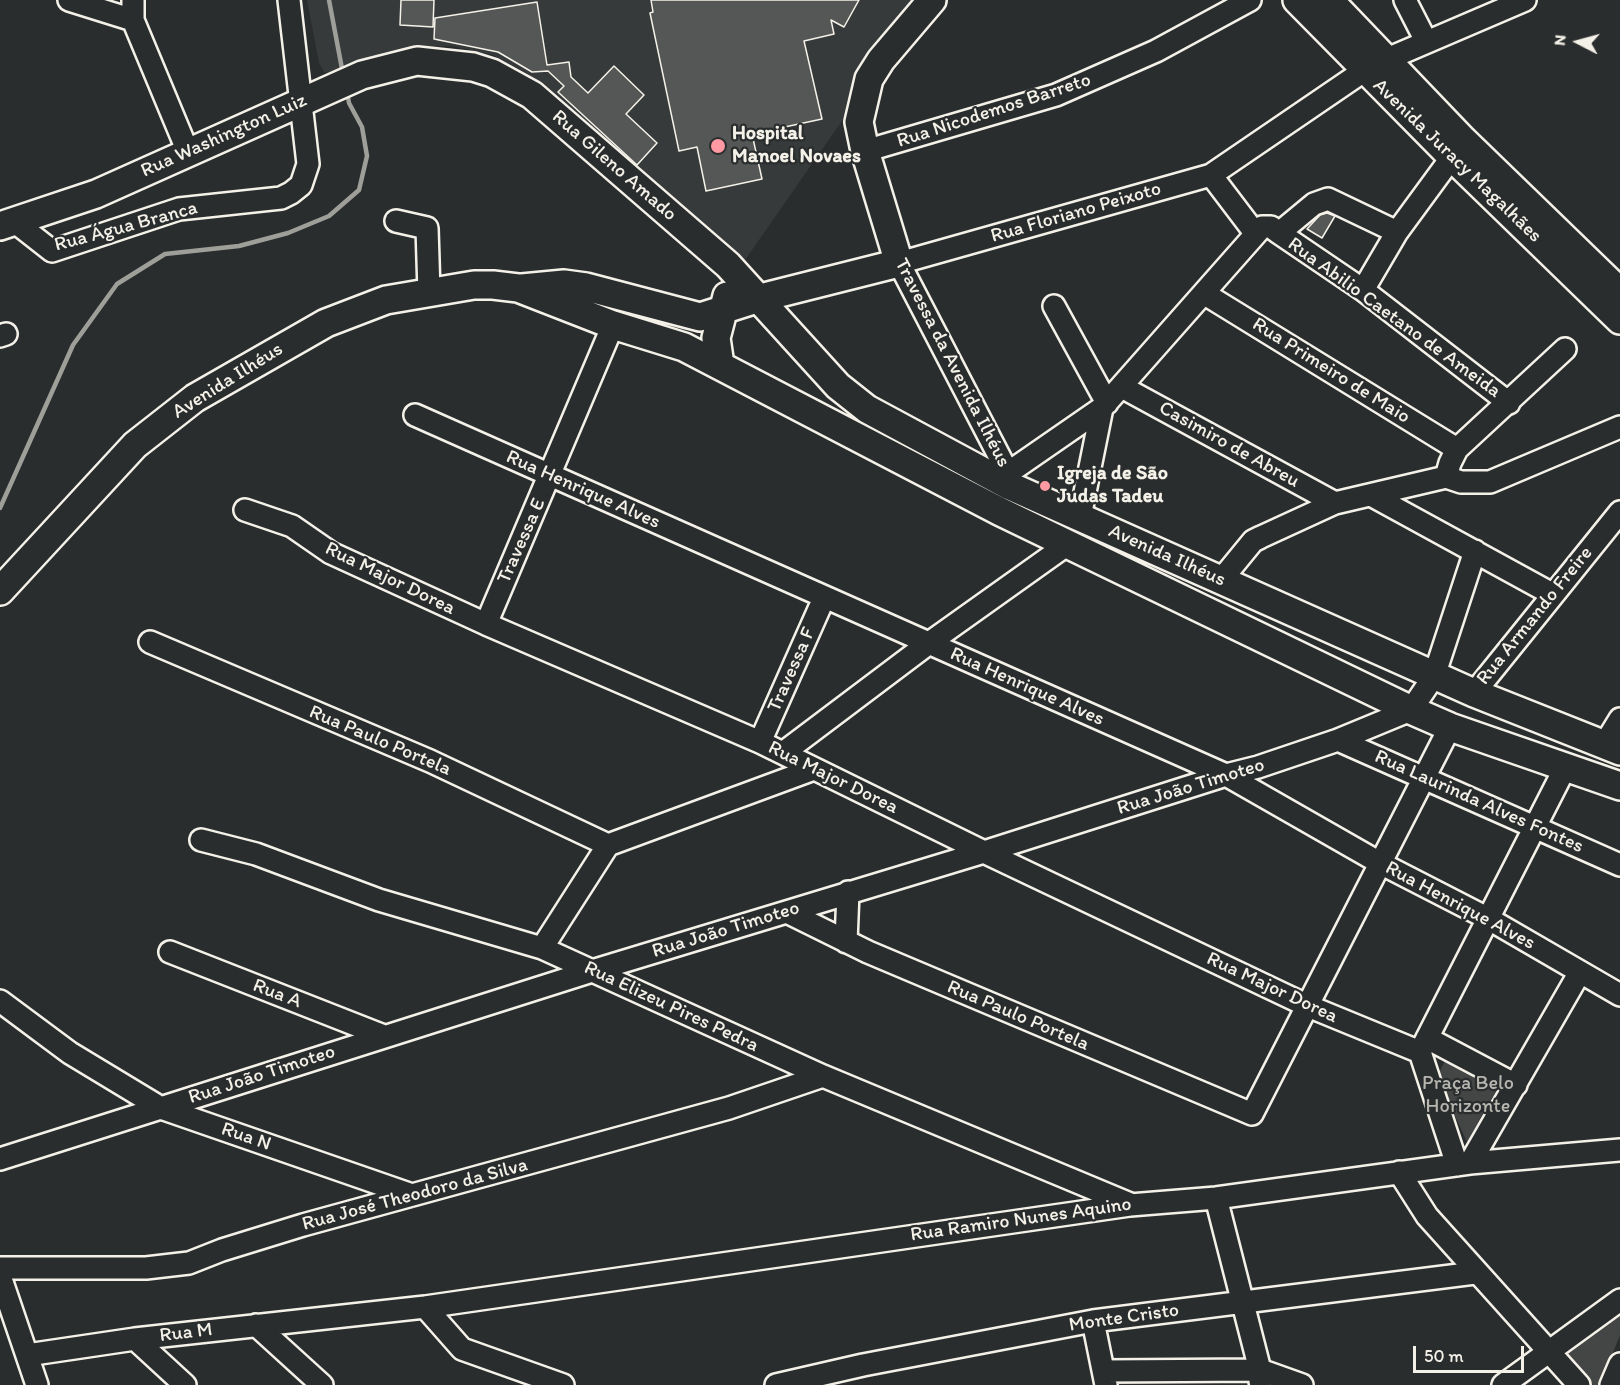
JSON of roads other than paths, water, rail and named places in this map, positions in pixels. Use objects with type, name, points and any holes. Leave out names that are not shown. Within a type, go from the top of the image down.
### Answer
[{"type":"main road","name":"Travessa da Avenida Ilhéus","points":[[899,263],[865,151],[859,122],[862,100],[869,79],[880,60],[932,0]]},
{"type":"main road","name":"Avenida Juracy Magalhães","points":[[1297,0],[1479,156],[1620,292]]},
{"type":"main road","name":"Avenida Juracy Magalhães","points":[[1329,0],[1375,65],[1452,157],[1620,320]]},
{"type":"main road","name":"Rua Washington Luiz","points":[[8,224],[96,194],[351,79],[401,63],[417,61],[451,63]]},
{"type":"main road","name":"Rua Gileno Amado","points":[[451,63],[492,73],[532,95],[728,265],[760,298]]},
{"type":"main road","name":"Rua Floriano Peixoto","points":[[760,298],[899,263]]},
{"type":"main road","points":[[720,365],[716,338],[728,290],[728,265]]},
{"type":"main road","name":"Avenida Ilhéus","points":[[0,591],[135,445],[195,398],[326,323],[386,300],[474,285],[518,288],[564,284],[586,287],[700,317],[760,298],[853,399],[1080,517],[1474,693],[1612,748]]},
{"type":"main road","name":"Avenida Ilhéus","points":[[518,288],[613,325],[684,347],[999,511],[1450,728],[1620,786]]},
{"type":"street","points":[[69,0],[133,10],[188,152]]},
{"type":"street","points":[[289,0],[300,101]]},
{"type":"street","name":"Rua Nicodemos Barreto","points":[[865,151],[1056,95],[1156,51],[1250,0]]},
{"type":"street","points":[[1404,0],[1425,41]]},
{"type":"street","name":"Rua Floriano Peixoto","points":[[899,263],[1211,175],[1375,65],[1425,41],[1525,0]]},
{"type":"street","name":"Rua Água Branca","points":[[8,224],[52,251],[179,209],[281,198],[301,185],[308,164],[300,101]]},
{"type":"street","points":[[1363,290],[1397,232],[1452,157]]},
{"type":"street","points":[[1211,175],[1255,233]]},
{"type":"street","points":[[1009,480],[1104,406],[1205,294],[1255,233],[1267,227],[1279,233],[1314,204],[1328,199],[1397,232]]},
{"type":"street","points":[[396,221],[427,228],[429,292]]},
{"type":"street","name":"Rua Abilio Caetano de Ameida","points":[[1279,233],[1363,290],[1509,403]]},
{"type":"street","name":"Travessa da Avenida Ilhéus","points":[[899,263],[1009,480]]},
{"type":"street","name":"Rua Primeiro de Maio","points":[[1205,294],[1457,449]]},
{"type":"street","points":[[1054,306],[1104,406],[1080,517]]},
{"type":"street","name":"Travessa E","points":[[486,624],[551,476],[613,325]]},
{"type":"street","points":[[1446,477],[1457,449],[1565,349]]},
{"type":"street","name":"Casimiro de Abreu","points":[[1122,387],[1335,503]]},
{"type":"street","name":"Rua Henrique Alves","points":[[416,415],[1226,775],[1380,863],[1489,919],[1620,995]]},
{"type":"street","points":[[1221,580],[1253,541],[1335,503],[1446,477],[1468,483],[1490,482],[1620,427]]},
{"type":"street","points":[[1371,495],[1552,594]]},
{"type":"street","name":"Rua Major Dorea","points":[[245,510],[292,526],[331,553],[486,624],[760,742],[984,852],[1308,1006],[1424,1045]]},
{"type":"street","name":"Rua Armando Freire","points":[[1474,693],[1620,512]]},
{"type":"street","points":[[783,753],[929,643],[1068,544]]},
{"type":"street","points":[[1411,710],[1434,675],[1475,551]]},
{"type":"street","name":"Travessa F","points":[[760,742],[824,598]]},
{"type":"street","name":"Rua Paulo Portela","points":[[150,642],[430,761],[608,845]]},
{"type":"street","name":"Rua João Timoteo","points":[[0,1159],[592,971],[1258,767],[1338,740],[1411,710]]},
{"type":"street","points":[[1612,748],[1620,718]]},
{"type":"street","points":[[1308,1006],[1450,728]]},
{"type":"street","name":"Rua Laurinda Alves Fontes","points":[[1338,740],[1620,865]]},
{"type":"street","points":[[1463,1164],[1424,1045],[1565,768]]},
{"type":"street","points":[[542,948],[608,845],[814,769]]},
{"type":"street","name":"Rua Elizeu Pires Pedra","points":[[201,840],[256,854],[379,900],[542,948],[823,1076],[1130,1205]]},
{"type":"street","points":[[846,942],[848,892]]},
{"type":"street","name":"Rua Paulo Portela","points":[[787,912],[846,942],[1252,1114],[1308,1006]]},
{"type":"street","name":"Rua A","points":[[170,952],[384,1036]]},
{"type":"street","points":[[1463,1164],[1516,1085],[1580,972]]},
{"type":"street","name":"Rua N","points":[[0,1001],[70,1053],[161,1108],[412,1195]]},
{"type":"street","points":[[1424,1045],[1516,1085]]},
{"type":"street","name":"Rua José Theodoro da Silva","points":[[0,1268],[165,1268],[189,1263],[222,1250],[412,1195],[729,1108],[823,1076]]},
{"type":"street","name":"Rua Ramiro Nunes Aquino","points":[[256,1325],[424,1308],[1130,1205],[1216,1198],[1463,1164],[1620,1150]]},
{"type":"street","points":[[1400,1172],[1427,1216],[1475,1273],[1579,1385]]},
{"type":"street","points":[[1216,1198],[1260,1377]]},
{"type":"street","name":"Monte Cristo","points":[[776,1385],[862,1365],[1093,1321],[1475,1273]]},
{"type":"street","points":[[0,1275],[38,1385]]},
{"type":"street","points":[[1503,1385],[1620,1300]]},
{"type":"street","points":[[424,1308],[462,1349],[563,1385]]},
{"type":"street","points":[[1093,1321],[1105,1378],[1260,1377],[1302,1385]]},
{"type":"street","points":[[256,1325],[322,1385]]},
{"type":"street","name":"Rua M","points":[[27,1355],[135,1339],[256,1325]]},
{"type":"street","points":[[135,1339],[185,1385]]},
{"type":"street","points":[[1611,1385],[1620,1364]]},
{"type":"waterway","points":[[329,0],[343,74]]},
{"type":"waterway","points":[[0,508],[73,345],[117,284],[165,254],[239,246],[288,233],[329,216],[359,190],[367,156],[362,127],[349,103],[347,91]]},
{"type":"place","name":"Hospital Manoel Novaes","points":[[718,146]]},
{"type":"place","name":"Igreja de São Judas Tadeu","points":[[1045,486]]},
{"type":"park label","name":"Praça Belo Horizonte","points":[[1468,1096]]}]
